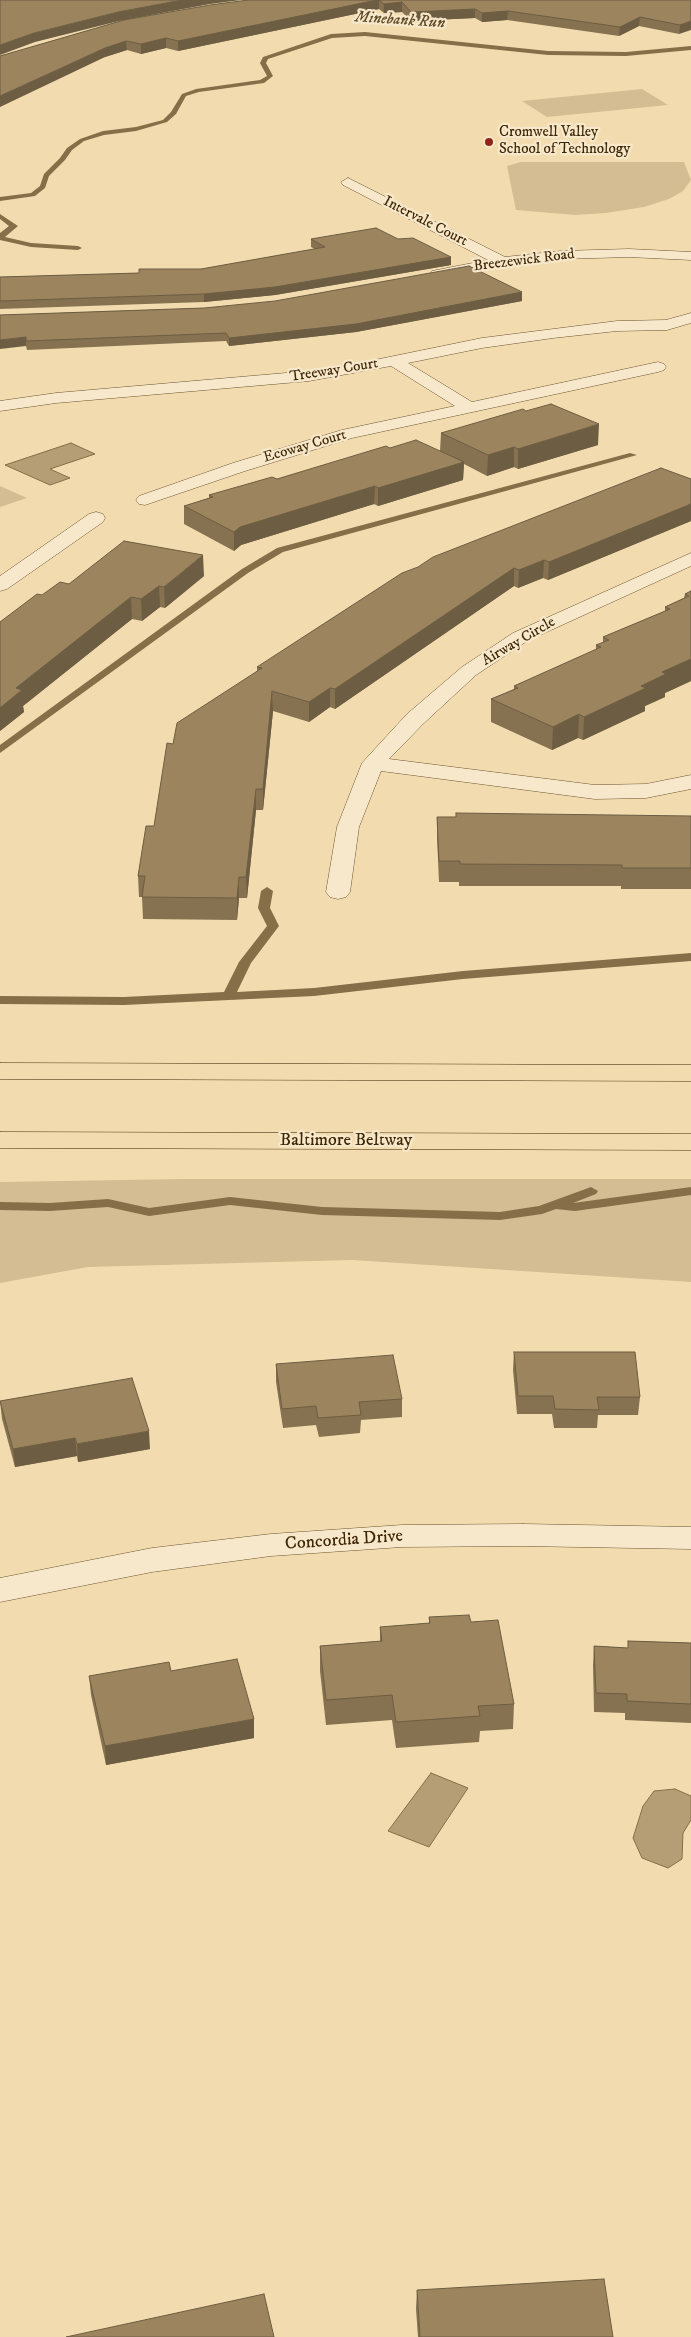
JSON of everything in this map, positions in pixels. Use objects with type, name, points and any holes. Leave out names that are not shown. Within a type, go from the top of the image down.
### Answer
[{"type":"highway","points":[[340,1072],[691,1061]]},
{"type":"highway","points":[[0,1071],[691,1073]]},
{"type":"highway","name":"Baltimore Beltway","points":[[0,1140],[691,1142]]},
{"type":"street","name":"Intervale Court","points":[[348,182],[503,262]]},
{"type":"street","name":"Breezewick Road","points":[[419,277],[503,262],[592,253],[691,256]]},
{"type":"street","points":[[667,325],[691,318]]},
{"type":"street","points":[[667,325],[691,333]]},
{"type":"street","name":"Treeway Court","points":[[0,406],[56,398],[309,376],[482,344],[572,330],[618,326],[667,325]]},
{"type":"street","points":[[394,361],[468,407]]},
{"type":"street","name":"Ecoway Court","points":[[145,500],[292,450],[348,434],[658,367]]},
{"type":"street","points":[[0,585],[9,569],[96,518]]},
{"type":"street","name":"Airway Circle","points":[[338,892],[348,827],[373,763],[415,719],[469,671],[520,637],[691,560]]},
{"type":"street","points":[[373,763],[594,792],[646,791],[691,782]]},
{"type":"street","name":"Concordia Drive","points":[[0,1590],[152,1560],[271,1545],[402,1536],[523,1535],[691,1538]]},
{"type":"shaded area","points":[[642,89],[668,105],[547,117],[522,101]]},
{"type":"shaded area","points":[[521,162],[684,162],[691,180],[683,191],[669,199],[644,207],[606,213],[575,215],[516,210],[507,166]]},
{"type":"shaded area","points":[[71,443],[95,454],[50,469],[70,478],[50,485],[5,465]]},
{"type":"shaded area","points":[[0,486],[27,498],[0,507]]},
{"type":"shaded area","points":[[184,1179],[691,1179],[691,1282],[352,1260],[88,1267],[0,1283],[0,1182]]},
{"type":"shaded area","points":[[431,1773],[468,1788],[429,1847],[388,1831]]},
{"type":"shaded area","points":[[675,1789],[691,1796],[691,1820],[683,1833],[682,1859],[668,1868],[642,1858],[633,1838],[643,1806],[654,1791]]},
{"type":"building","points":[[0,0],[182,0],[118,12],[34,33],[0,45]]},
{"type":"building","points":[[248,0],[377,0],[178,41],[166,38],[141,44],[126,41],[105,48],[0,96],[0,56],[124,20]]},
{"type":"building","points":[[379,0],[691,0],[691,21],[680,25],[640,17],[620,27],[508,11],[482,13],[475,9],[411,12],[402,2],[384,4]]},
{"type":"building","points":[[376,228],[398,239],[413,238],[451,257],[275,287],[204,294],[0,301],[0,277],[139,273],[139,269],[201,269],[325,247],[311,239]]},
{"type":"building","points":[[469,266],[522,292],[356,324],[229,338],[226,333],[26,341],[26,337],[0,340],[0,315],[204,308],[275,301]]},
{"type":"building","points":[[551,404],[599,424],[518,449],[514,447],[488,455],[441,433],[523,409],[526,411]]},
{"type":"building","points":[[416,440],[464,462],[378,488],[375,486],[240,527],[234,532],[184,506],[213,497],[209,495],[272,477],[277,479],[386,446],[390,448]]},
{"type":"building","points":[[661,468],[691,479],[691,504],[549,562],[544,560],[519,570],[514,568],[335,689],[330,688],[309,702],[272,691],[263,789],[256,789],[246,877],[239,877],[237,898],[142,897],[145,876],[138,876],[146,826],[154,826],[167,743],[173,744],[177,723],[262,668],[257,667],[402,573],[418,567],[433,557]]},
{"type":"building","points":[[124,541],[203,555],[164,587],[159,586],[141,599],[131,597],[16,688],[22,690],[0,708],[0,622],[37,594],[42,595],[60,582],[69,584]]},
{"type":"building","points":[[691,591],[691,659],[662,672],[666,674],[641,686],[646,688],[584,717],[579,714],[553,727],[491,699],[518,688],[514,686],[601,647],[596,645],[609,640],[603,637],[670,609],[665,607],[689,596],[685,594]]},
{"type":"building","points":[[456,813],[691,816],[691,868],[622,868],[622,865],[460,864],[460,861],[439,861],[437,817],[456,817]]},
{"type":"building","points":[[514,1352],[635,1352],[640,1397],[597,1397],[599,1410],[555,1409],[553,1396],[518,1396]]},
{"type":"building","points":[[393,1355],[402,1399],[359,1402],[361,1415],[318,1418],[316,1406],[282,1409],[276,1364]]},
{"type":"building","points":[[132,1378],[149,1431],[77,1444],[75,1438],[13,1449],[0,1401]]},
{"type":"building","points":[[469,1615],[471,1622],[498,1620],[514,1704],[478,1706],[480,1716],[396,1722],[392,1695],[326,1700],[320,1646],[382,1641],[380,1627],[430,1623],[429,1617]]},
{"type":"building","points":[[628,1641],[691,1643],[691,1704],[627,1701],[627,1694],[596,1693],[594,1646],[628,1648]]},
{"type":"building","points":[[237,1659],[254,1719],[105,1746],[89,1676],[169,1662],[171,1671]]},
{"type":"building","points":[[604,2279],[613,2337],[420,2337],[417,2290]]},
{"type":"building","points":[[264,2294],[274,2337],[66,2337]]},
{"type":"waterway","name":"Minebank Run","points":[[0,199],[33,195],[43,187],[46,175],[63,159],[69,149],[82,140],[103,133],[136,129],[165,121],[174,113],[184,95],[198,90],[262,82],[270,76],[263,63],[265,58],[331,36],[365,34],[548,53],[626,54],[691,48]]},
{"type":"waterway","points":[[0,216],[14,226],[1,236],[2,238],[31,245],[78,248]]},
{"type":"waterway","points":[[0,750],[245,571],[280,550],[633,455]]},
{"type":"waterway","points":[[229,996],[245,962],[273,926],[264,908],[267,891]]},
{"type":"waterway","points":[[0,1000],[124,1001],[314,992],[463,975],[691,957]]},
{"type":"waterway","points":[[0,1206],[50,1207],[108,1203],[149,1212],[230,1201],[322,1211],[500,1216],[542,1210],[591,1191]]},
{"type":"waterway","points":[[559,1206],[575,1207],[691,1191]]},
{"type":"place","name":"Cromwell Valley School of Technology","points":[[489,142]]}]
